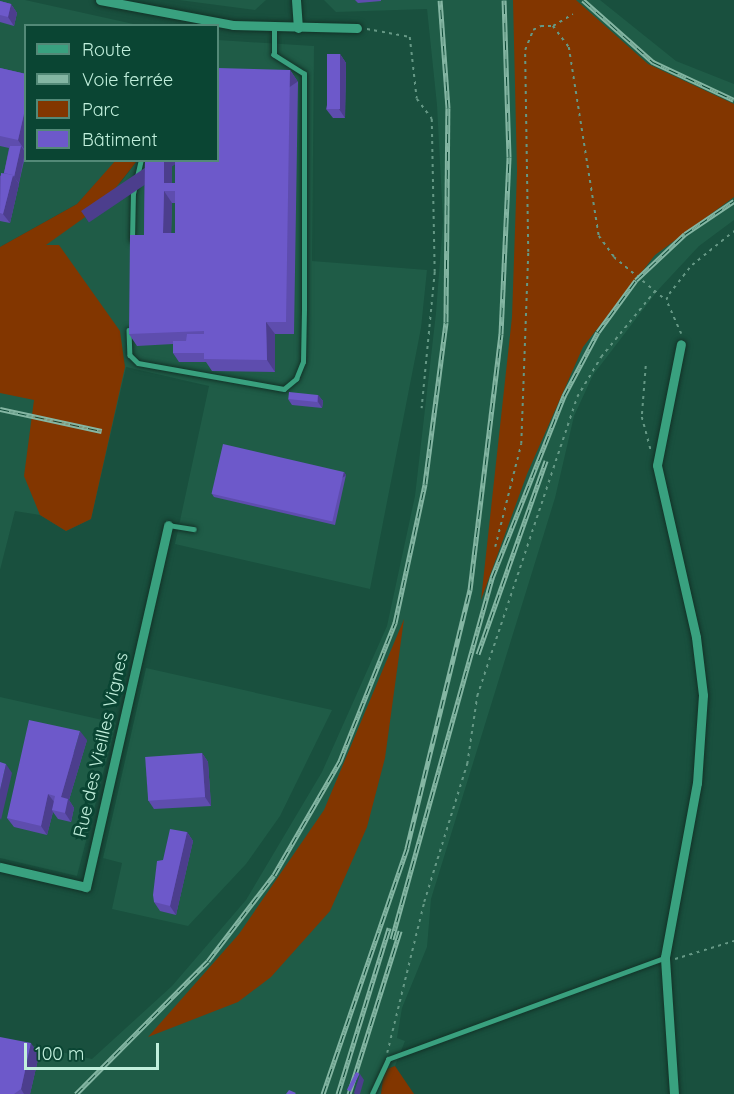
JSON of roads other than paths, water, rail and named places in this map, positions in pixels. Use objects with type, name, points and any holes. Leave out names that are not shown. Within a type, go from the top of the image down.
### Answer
[{"type":"street","points":[[103,0],[181,21],[298,28],[357,28]]},
{"type":"street","points":[[296,0],[298,28]]},
{"type":"street","points":[[674,1094],[665,957],[696,783],[703,695],[696,637],[657,465],[681,344]]},
{"type":"street","name":"Rue des Vieilles Vignes","points":[[0,867],[86,887],[168,525]]},
{"type":"lane","points":[[130,317],[130,355],[138,363],[284,389],[296,379],[303,362],[304,74],[274,55],[274,27]]},
{"type":"lane","points":[[131,250],[133,194],[141,162]]},
{"type":"lane","points":[[168,525],[194,530]]},
{"type":"lane","points":[[372,1094],[388,1059],[665,957]]},
{"type":"railway","points":[[76,1094],[208,961],[274,875],[340,761],[395,623],[425,484],[446,322],[448,108],[440,0]]},
{"type":"railway","points":[[323,1094],[407,848],[470,590],[501,334],[509,157],[504,0]]},
{"type":"railway","points":[[583,0],[653,62],[734,100]]},
{"type":"railway","points":[[392,939],[492,578],[564,396],[598,332],[636,280],[685,234],[734,201]]},
{"type":"railway","points":[[0,409],[102,431]]},
{"type":"railway","points":[[478,654],[546,461]]},
{"type":"railway","points":[[338,1094],[389,928]]},
{"type":"railway","points":[[349,1094],[400,931]]}]
